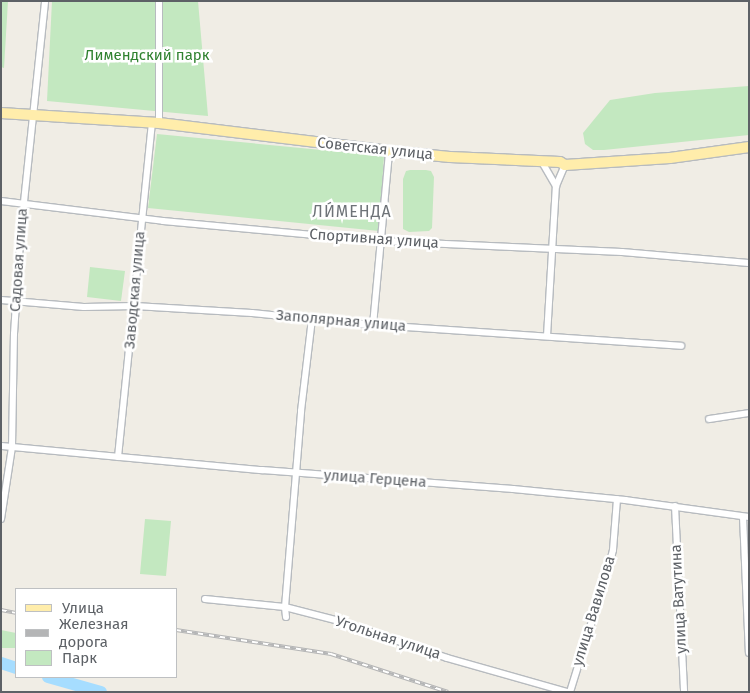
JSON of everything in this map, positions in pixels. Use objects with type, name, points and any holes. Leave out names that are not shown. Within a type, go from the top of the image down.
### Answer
[{"type":"main road","name":"Советская улица","points":[[1,113],[156,123],[389,151],[450,157],[560,162],[565,165],[670,158],[749,147]]},
{"type":"street","name":"Садовая улица","points":[[1,519],[12,447],[15,300],[23,204],[45,1]]},
{"type":"street","name":"Заводская улица","points":[[118,457],[135,306],[141,218],[156,123],[159,1]]},
{"type":"street","points":[[374,324],[389,151]]},
{"type":"street","points":[[542,162],[556,186]]},
{"type":"street","points":[[547,336],[556,186],[565,165]]},
{"type":"street","name":"Спортивная улица","points":[[1,201],[141,218],[380,241],[553,249],[749,263]]},
{"type":"street","name":"Заполярная улица","points":[[1,300],[84,307],[135,306],[681,346]]},
{"type":"street","points":[[286,617],[285,607],[301,411],[312,319]]},
{"type":"street","points":[[709,419],[749,413]]},
{"type":"street","name":"улица Герцена","points":[[1,446],[297,473],[617,499],[746,517]]},
{"type":"street","name":"улица Вавилова","points":[[568,692],[609,566],[613,550],[617,499]]},
{"type":"street","name":"улица Ватутина","points":[[675,506],[684,692]]},
{"type":"street","points":[[746,517],[749,654]]},
{"type":"street","name":"Угольная улица","points":[[205,599],[285,607],[339,621],[447,658],[568,692]]},
{"type":"green space","points":[[1,1],[8,1],[4,68],[1,67]]},
{"type":"green space","name":"Лимендский парк","points":[[52,1],[198,1],[208,116],[47,101]]},
{"type":"green space","points":[[749,86],[749,135],[604,150],[593,150],[585,144],[583,133],[610,100],[655,93]]},
{"type":"green space","points":[[157,134],[384,156],[379,231],[148,208]]},
{"type":"green space","points":[[406,171],[431,171],[434,177],[432,228],[429,231],[409,232],[403,229],[403,179]]},
{"type":"green space","points":[[90,267],[125,271],[121,301],[87,297]]},
{"type":"green space","points":[[145,519],[171,521],[166,576],[140,574]]},
{"type":"green space","points":[[1,630],[15,633],[15,648],[1,648]]},
{"type":"waterway","points":[[1,663],[15,668]]},
{"type":"waterway","points":[[52,678],[101,692]]},
{"type":"railway","points":[[1,610],[15,613]]},
{"type":"railway","points":[[178,630],[331,654],[448,692]]},
{"type":"district","name":"ЛИ́МЕНДА","points":[[352,212]]}]
